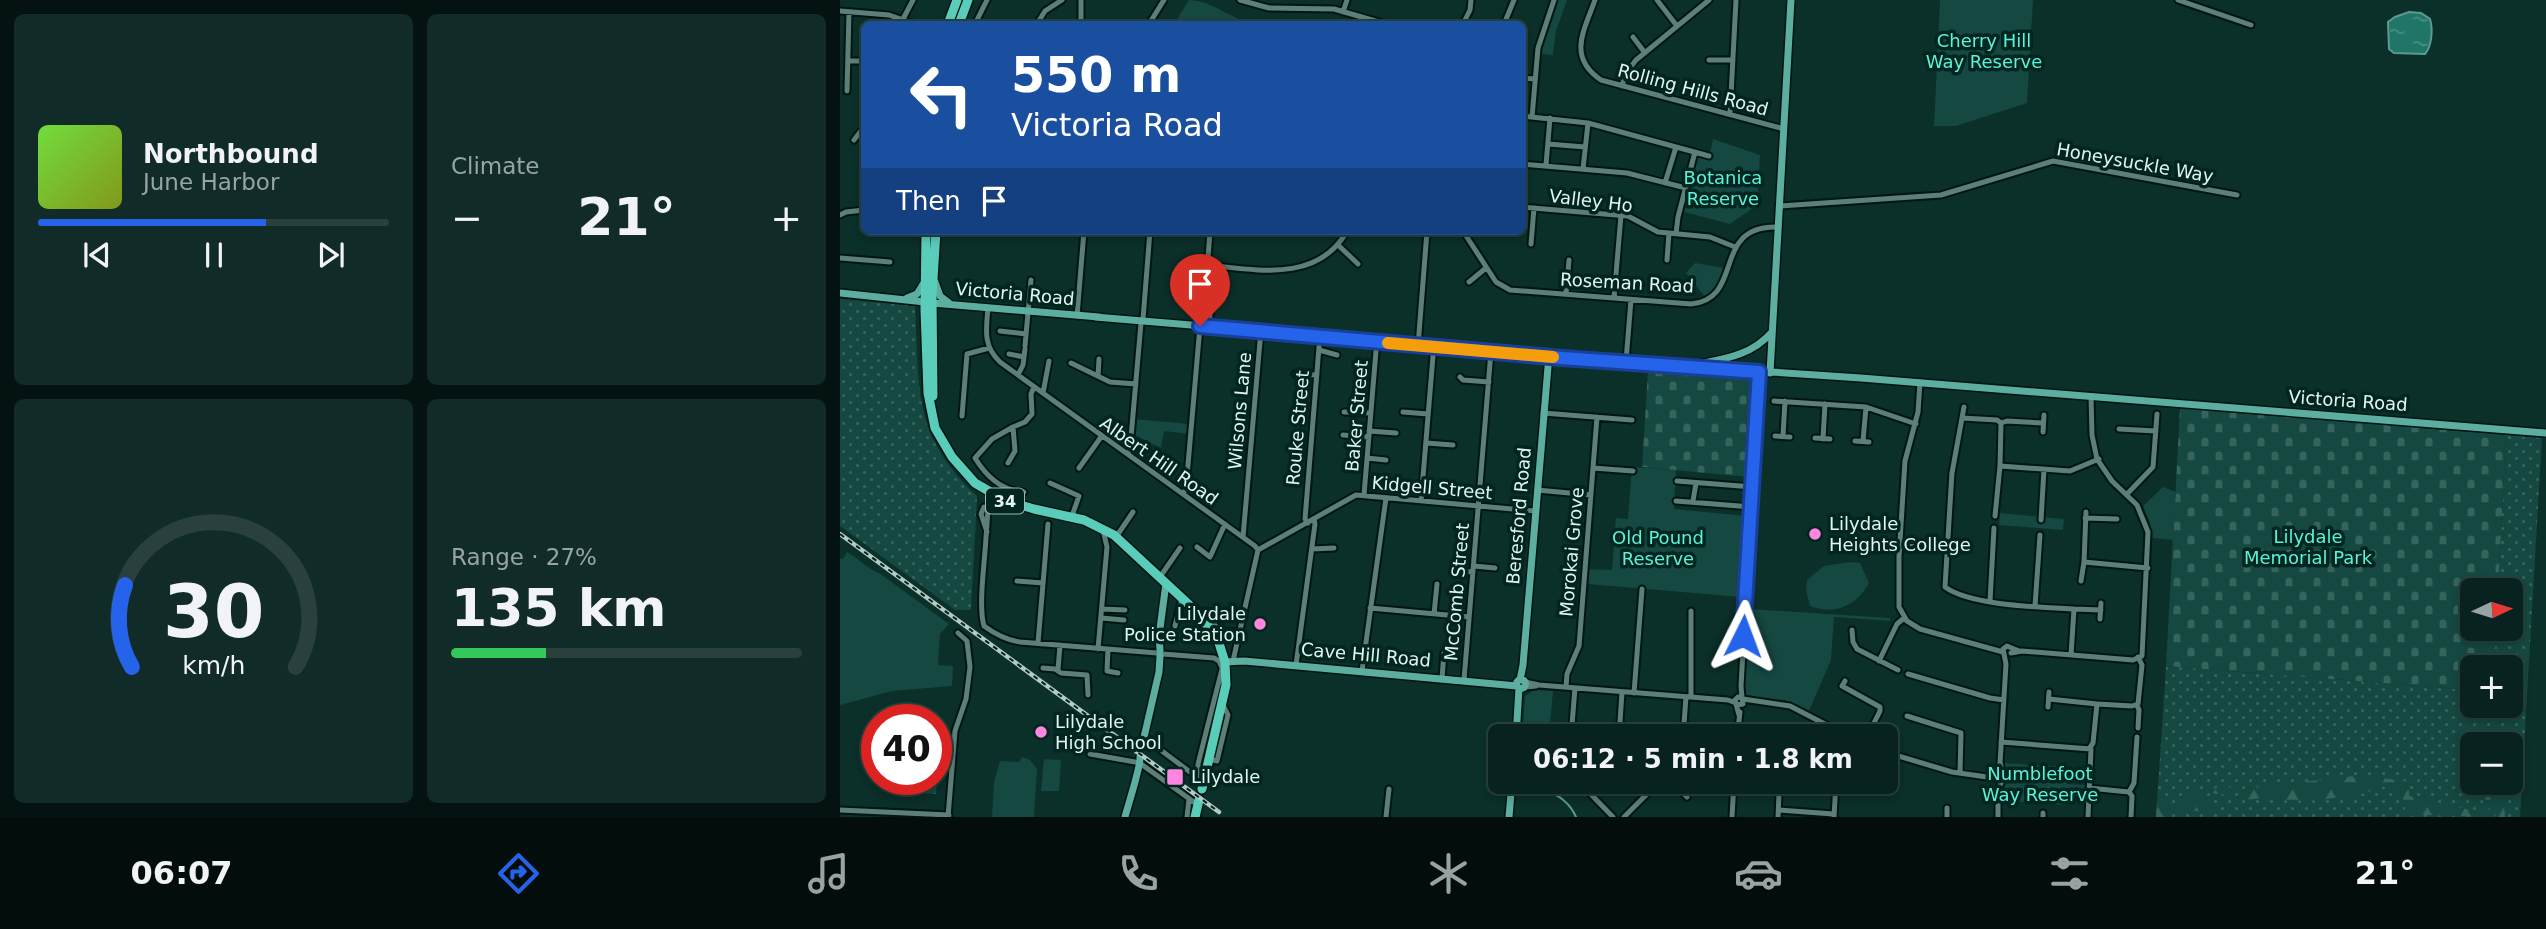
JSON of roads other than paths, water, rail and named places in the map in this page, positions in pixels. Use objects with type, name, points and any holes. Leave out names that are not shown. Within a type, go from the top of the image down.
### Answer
[{"type":"highway","points":[[949,21],[957,0]]},
{"type":"highway","points":[[960,21],[968,0]]},
{"type":"highway","name":"34","points":[[926,235],[929,406],[935,428],[951,457],[975,483],[1004,500],[1072,516],[1102,527],[1118,538],[1198,613],[1214,634],[1224,665]]},
{"type":"highway","name":"34","points":[[929,279],[935,235]]},
{"type":"highway","points":[[1201,783],[1214,757],[1224,665]]},
{"type":"highway","points":[[1195,817],[1196,801]]},
{"type":"main road","points":[[1770,373],[1791,0]]},
{"type":"main road","points":[[899,299],[917,294],[929,279],[940,296],[953,305]]},
{"type":"main road","name":"Victoria Road","points":[[840,293],[1028,312],[1491,351],[2546,433]]},
{"type":"main road","points":[[1687,366],[1747,352],[1759,346],[1773,332]]},
{"type":"main road","name":"Beresford Road","points":[[1518,724],[1548,355]]},
{"type":"main road","points":[[1141,745],[1159,672],[1163,580]]},
{"type":"main road","name":"Cave Hill Road","points":[[1224,665],[1296,665],[1521,684]]},
{"type":"main road","points":[[1125,817],[1138,762]]},
{"type":"main road","points":[[1511,817],[1513,794]]},
{"type":"street","points":[[903,19],[913,0]]},
{"type":"street","points":[[976,21],[987,0]]},
{"type":"street","points":[[1040,21],[1048,9],[1062,0]]},
{"type":"street","points":[[1081,0],[1081,21]]},
{"type":"street","points":[[1151,21],[1164,0]]},
{"type":"street","points":[[1240,0],[1269,8],[1328,9],[1375,21]]},
{"type":"street","points":[[1343,12],[1347,0]]},
{"type":"street","points":[[1464,21],[1471,0]]},
{"type":"street","points":[[1505,21],[1514,0]]},
{"type":"street","points":[[1532,117],[1540,36],[1554,0]]},
{"type":"street","name":"Rolling Hills Road","points":[[1595,0],[1581,39],[1580,52],[1584,65],[1601,80],[1784,129]]},
{"type":"street","points":[[1657,0],[1677,26]]},
{"type":"street","points":[[1622,86],[1629,68],[1709,0]]},
{"type":"street","points":[[1730,114],[1737,0]]},
{"type":"street","points":[[2178,0],[2250,25]]},
{"type":"street","points":[[840,11],[889,15],[908,21]]},
{"type":"street","points":[[847,91],[849,12]]},
{"type":"street","points":[[1633,37],[1645,53]]},
{"type":"street","points":[[840,58],[861,61]]},
{"type":"street","points":[[1709,60],[1733,60]]},
{"type":"street","points":[[1526,78],[1535,79]]},
{"type":"street","points":[[1526,116],[1588,123],[1709,156]]},
{"type":"street","points":[[1546,166],[1550,118]]},
{"type":"street","points":[[1583,169],[1588,123]]},
{"type":"street","points":[[856,124],[861,132]]},
{"type":"street","points":[[854,140],[861,134]]},
{"type":"street","points":[[1548,144],[1586,146]]},
{"type":"street","points":[[1665,183],[1676,147]]},
{"type":"street","points":[[1678,234],[1681,208],[1695,152]]},
{"type":"street","name":"Honeysuckle Way","points":[[1780,206],[1941,195],[2053,161],[2237,195]]},
{"type":"street","points":[[1526,164],[1627,173],[1686,188]]},
{"type":"street","name":"Valley Ho","points":[[1526,207],[1621,215],[1634,218],[1654,231],[1714,238],[1735,247]]},
{"type":"street","points":[[1531,244],[1534,208]]},
{"type":"street","points":[[840,215],[861,211]]},
{"type":"street","points":[[1614,298],[1621,215]]},
{"type":"street","points":[[1735,247],[1754,231],[1767,227],[1779,228]]},
{"type":"street","points":[[1667,260],[1669,233]]},
{"type":"street","points":[[1077,316],[1084,235]]},
{"type":"street","points":[[1128,454],[1150,235]]},
{"type":"street","points":[[1209,327],[1212,290],[1208,265],[1210,235]]},
{"type":"street","points":[[1208,265],[1290,270],[1321,259],[1338,245],[1344,235]]},
{"type":"street","points":[[1418,344],[1427,235]]},
{"type":"street","name":"Roseman Road","points":[[1465,235],[1496,282],[1510,290],[1691,304],[1708,299],[1723,284],[1735,247]]},
{"type":"street","points":[[1338,245],[1359,264]]},
{"type":"street","points":[[840,258],[890,262]]},
{"type":"street","points":[[1566,294],[1569,260]]},
{"type":"street","points":[[1469,282],[1486,268]]},
{"type":"street","points":[[1018,375],[1023,365],[1031,279]]},
{"type":"street","points":[[1626,361],[1631,300]]},
{"type":"street","points":[[962,416],[967,354],[989,348],[986,331],[988,308]]},
{"type":"street","points":[[1183,494],[1186,488],[1200,326]]},
{"type":"street","points":[[1000,331],[1026,334]]},
{"type":"street","name":"Wilsons Lane","points":[[1242,537],[1261,331]]},
{"type":"street","name":"Rouke Street","points":[[1296,665],[1315,524],[1305,519],[1320,336]]},
{"type":"street","name":"Baker Street","points":[[1364,495],[1377,341]]},
{"type":"street","points":[[1421,500],[1434,346]]},
{"type":"street","name":"Albert Hill Road","points":[[989,348],[992,354],[1018,375],[1258,550]]},
{"type":"street","points":[[1319,350],[1337,355]]},
{"type":"street","name":"McComb Street","points":[[1464,680],[1491,351]]},
{"type":"street","points":[[1009,354],[1024,357]]},
{"type":"street","points":[[1098,376],[1099,359]]},
{"type":"street","points":[[1042,393],[1049,361]]},
{"type":"street","points":[[1071,363],[1110,382],[1136,384]]},
{"type":"street","points":[[1738,724],[1759,372]]},
{"type":"street","points":[[1295,374],[1317,375]]},
{"type":"street","points":[[1460,377],[1463,380],[1489,382]]},
{"type":"street","points":[[1922,384],[1905,470],[1900,533],[1902,546],[1897,600],[1904,618],[1920,629],[1993,649],[2138,658]]},
{"type":"street","points":[[1024,492],[998,484],[975,458],[992,439],[1021,425],[1032,414],[1031,394],[1034,387]]},
{"type":"street","points":[[2093,397],[2091,431],[2098,459],[2106,472],[2137,505],[2145,520],[2149,537],[2142,650],[2138,658],[2141,668],[2137,705],[2138,728]]},
{"type":"street","points":[[1774,401],[1866,407],[1916,424]]},
{"type":"street","points":[[1775,436],[1786,436],[1785,401]]},
{"type":"street","points":[[1815,438],[1826,439],[1825,404]]},
{"type":"street","points":[[1855,441],[1866,441],[1866,407]]},
{"type":"street","points":[[1964,407],[1952,472],[1946,588],[1990,601],[2101,610]]},
{"type":"street","points":[[1344,412],[1371,413]]},
{"type":"street","points":[[1403,412],[1428,414]]},
{"type":"street","points":[[1543,413],[1632,420]]},
{"type":"street","points":[[2127,494],[2153,467],[2157,414]]},
{"type":"street","points":[[2043,432],[2044,415]]},
{"type":"street","name":"Morokai Grove","points":[[1566,687],[1567,674],[1579,646],[1597,417]]},
{"type":"street","points":[[1962,418],[1997,420],[2001,423],[2043,423]]},
{"type":"street","points":[[1995,516],[2001,423]]},
{"type":"street","points":[[1008,463],[1015,451],[1013,427]]},
{"type":"street","points":[[2124,428],[2156,431]]},
{"type":"street","points":[[1343,435],[1396,433]]},
{"type":"street","points":[[1079,468],[1101,437]]},
{"type":"street","points":[[1426,443],[1453,445]]},
{"type":"street","points":[[1367,458],[1386,460]]},
{"type":"street","points":[[2000,466],[2070,471],[2098,459]]},
{"type":"street","points":[[1593,468],[1633,471]]},
{"type":"street","points":[[2041,520],[2044,508],[2044,469]]},
{"type":"street","points":[[1677,481],[1753,486]]},
{"type":"street","points":[[1050,483],[1079,496],[1072,516]]},
{"type":"street","points":[[1693,502],[1696,483]]},
{"type":"street","points":[[1537,490],[1591,495]]},
{"type":"street","name":"Kidgell Street","points":[[1258,550],[1353,495],[1535,510]]},
{"type":"street","points":[[1362,671],[1386,498]]},
{"type":"street","points":[[1675,501],[1752,507]]},
{"type":"street","points":[[1107,547],[1109,542],[1118,538],[1133,512]]},
{"type":"street","points":[[2081,581],[2085,515],[2113,517]]},
{"type":"street","points":[[1038,643],[1048,524]]},
{"type":"street","points":[[1197,547],[1210,557],[1225,524]]},
{"type":"street","points":[[1098,649],[1107,547],[1102,527]]},
{"type":"street","points":[[1990,601],[1991,540],[1994,528]]},
{"type":"street","name":"Cave Hill Road","points":[[987,532],[982,616],[982,623],[986,627],[1012,641],[1160,653],[1224,665]]},
{"type":"street","points":[[2035,605],[2040,534]]},
{"type":"street","points":[[1902,546],[1946,548]]},
{"type":"street","points":[[1163,580],[1180,548]]},
{"type":"street","points":[[1312,549],[1334,548]]},
{"type":"street","points":[[1201,783],[1197,768],[1211,706],[1224,665],[1239,632],[1258,550]]},
{"type":"street","points":[[2084,562],[2147,567]]},
{"type":"street","points":[[1458,571],[1496,568]]},
{"type":"street","points":[[1017,581],[1043,583]]},
{"type":"street","points":[[1434,614],[1437,584]]},
{"type":"street","points":[[1634,693],[1642,589]]},
{"type":"street","points":[[1175,626],[1182,599]]},
{"type":"street","points":[[2100,619],[2101,603]]},
{"type":"street","points":[[1370,608],[1469,617]]},
{"type":"street","points":[[1102,609],[1125,610]]},
{"type":"street","points":[[2071,655],[2074,609]]},
{"type":"street","points":[[1685,724],[1689,697],[1691,611]]},
{"type":"street","points":[[1198,613],[1220,629],[1239,632]]},
{"type":"street","points":[[1101,618],[1124,620]]},
{"type":"street","points":[[1879,661],[1897,624],[1904,618]]},
{"type":"street","points":[[840,810],[948,816],[955,731],[966,699],[970,667],[967,641],[958,633]]},
{"type":"street","points":[[1851,635],[1856,648],[1898,670]]},
{"type":"street","points":[[1058,670],[1060,645]]},
{"type":"street","points":[[1108,649],[1107,671],[1118,673]]},
{"type":"street","points":[[1998,817],[1998,776],[2007,651]]},
{"type":"street","points":[[1442,678],[1444,653]]},
{"type":"street","points":[[1043,668],[1061,673],[1087,675],[1087,695]]},
{"type":"street","points":[[1908,674],[1921,675],[2004,700]]},
{"type":"street","name":"Cave Hill Road","points":[[1521,684],[1779,703],[1826,724]]},
{"type":"street","points":[[1842,686],[1880,707],[1874,724]]},
{"type":"street","points":[[1572,724],[1575,688]]},
{"type":"street","points":[[1620,724],[1622,692]]},
{"type":"street","points":[[2048,707],[2049,692]]},
{"type":"street","points":[[2049,699],[2137,705]]},
{"type":"street","points":[[1214,757],[1228,715],[1222,702]]},
{"type":"street","points":[[2088,817],[2091,788],[2090,750],[2097,704]]},
{"type":"street","points":[[1211,706],[1217,724]]},
{"type":"street","points":[[1911,715],[1961,733],[1960,773]]},
{"type":"street","points":[[1144,734],[1201,783]]},
{"type":"street","points":[[2129,792],[2134,783],[2137,737]]},
{"type":"street","points":[[2001,742],[2081,747],[2090,750]]},
{"type":"street","points":[[1141,745],[1152,743]]},
{"type":"street","points":[[1090,754],[1138,762],[1196,801],[1187,817]]},
{"type":"street","points":[[1898,756],[1960,773],[1998,776]]},
{"type":"street","points":[[2091,788],[2129,792]]},
{"type":"street","points":[[1386,817],[1389,789]]},
{"type":"street","points":[[2129,792],[2133,798],[2131,817]]},
{"type":"street","points":[[1591,794],[1613,817]]},
{"type":"street","points":[[1624,817],[1647,794]]},
{"type":"street","points":[[1684,794],[1687,797]]},
{"type":"street","points":[[1732,817],[1733,794]]},
{"type":"street","points":[[1779,794],[1778,814],[1833,816],[1835,794]]},
{"type":"street","points":[[1947,808],[1947,817]]},
{"type":"water","points":[[2409,12],[2421,13],[2430,19],[2431,37],[2425,54],[2394,53],[2389,49],[2388,22]]},
{"type":"waterway","points":[[1554,794],[1568,804],[1576,817]]},
{"type":"tunnel","points":[[1137,755],[1140,744]]},
{"type":"railway","points":[[840,534],[1219,812]]},
{"type":"place","name":"Lilydale Heights College","points":[[1815,534]]},
{"type":"place","name":"Lilydale Police Station","points":[[1260,624]]},
{"type":"place","name":"Lilydale High School","points":[[1041,732]]},
{"type":"place","name":"Lilydale","points":[[1175,777]]},
{"type":"park label","name":"Cherry Hill Way Reserve","points":[[1984,51]]},
{"type":"park label","name":"Botanica Reserve","points":[[1723,188]]},
{"type":"park label","name":"Lilydale Memorial Park","points":[[2308,547]]},
{"type":"park label","name":"Old Pound Reserve","points":[[1658,548]]},
{"type":"park label","name":"Numblefoot Way Reserve","points":[[2040,784]]}]
